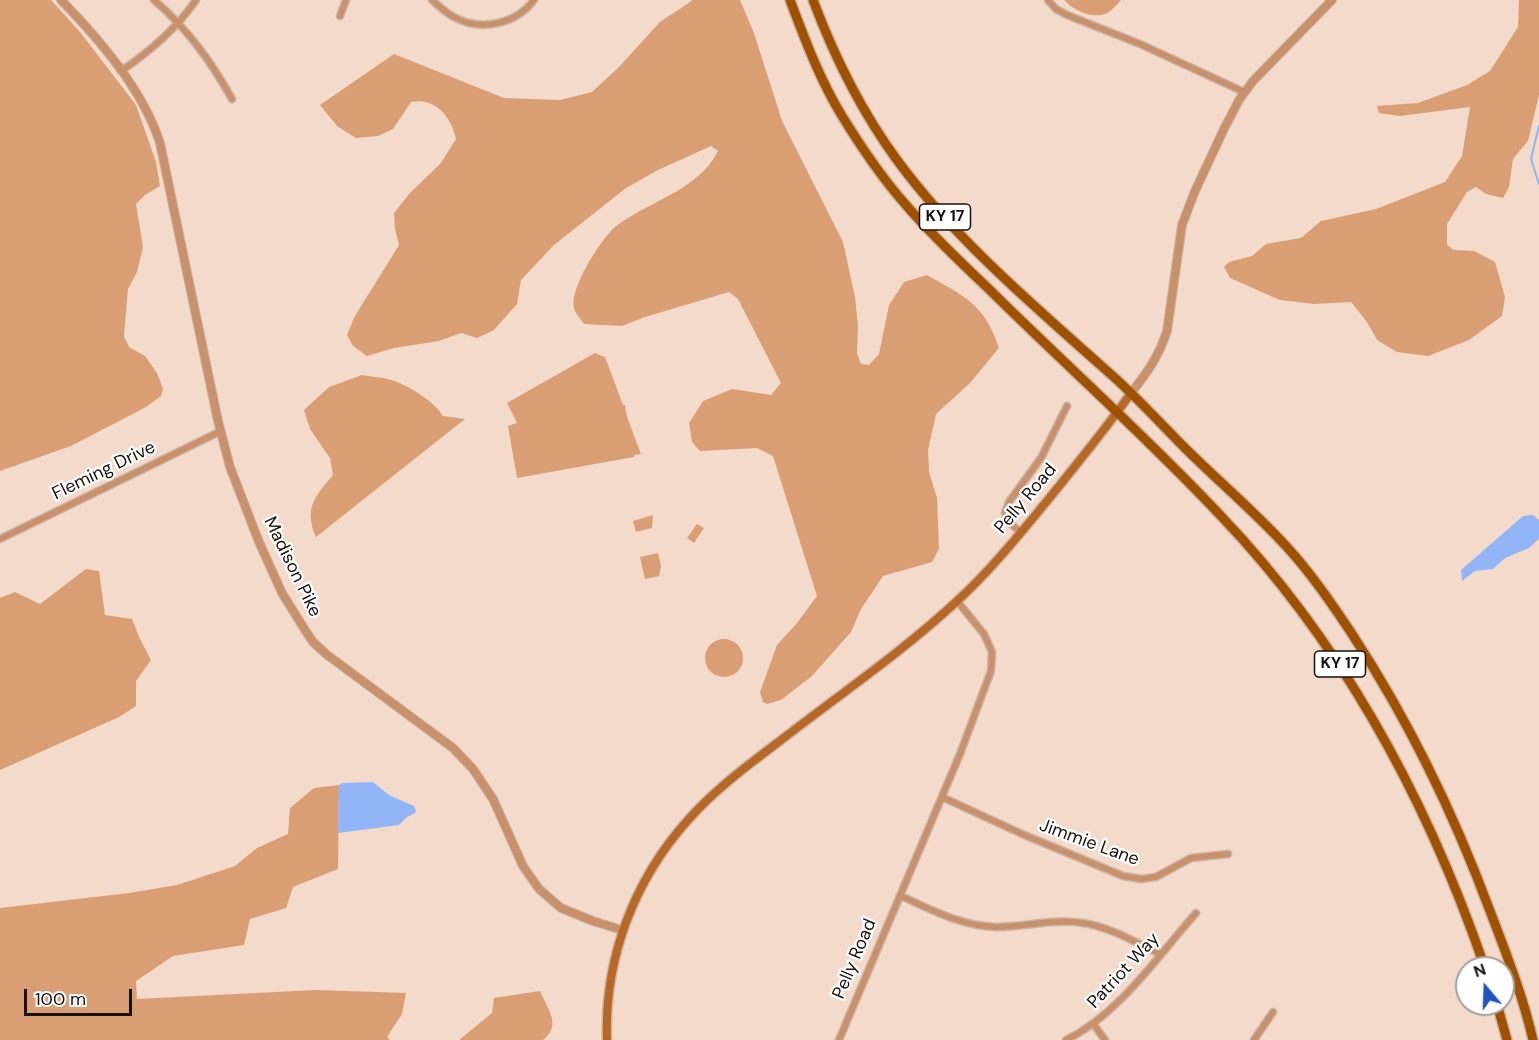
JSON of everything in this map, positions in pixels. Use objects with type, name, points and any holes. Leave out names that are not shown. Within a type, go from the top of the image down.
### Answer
[{"type":"main road","name":"KY 17","points":[[790,0],[814,59],[842,116],[905,204],[1003,303],[1221,515],[1260,558],[1301,609],[1339,663],[1393,757],[1430,828],[1481,956]]},
{"type":"main road","name":"KY 17","points":[[813,0],[837,59],[859,102],[897,160],[928,198],[969,242],[1131,393],[1288,548],[1334,608],[1371,663],[1416,743],[1444,799],[1469,855],[1523,1003],[1533,1040]]},
{"type":"main road","name":"Pelly Road","points":[[957,601],[1021,533],[1131,393]]},
{"type":"main road","points":[[607,1040],[608,993],[622,930],[654,865],[687,821],[758,757],[901,648],[957,601]]},
{"type":"main road","points":[[1500,1016],[1507,1040]]},
{"type":"street","name":"Madison Pike","points":[[61,0],[121,71],[146,108],[160,143],[221,431],[238,493],[293,613],[313,642],[453,748],[473,769],[493,799],[528,876],[550,900],[577,915],[622,930]]},
{"type":"street","points":[[154,0],[178,22],[204,52],[232,99]]},
{"type":"street","points":[[121,71],[138,60],[178,22],[196,0]]},
{"type":"street","points":[[340,16],[346,0]]},
{"type":"street","points":[[432,0],[456,19],[478,25],[501,23],[514,18],[534,0]]},
{"type":"street","points":[[1048,0],[1056,9],[1140,44],[1244,92]]},
{"type":"street","name":"Pelly Road","points":[[1131,393],[1162,348],[1167,331],[1182,225],[1206,166],[1244,92],[1332,0]]},
{"type":"street","points":[[1021,533],[1007,520],[1005,513],[1009,502],[1041,458],[1067,406]]},
{"type":"street","name":"Fleming Drive","points":[[0,539],[221,431]]},
{"type":"street","name":"Pelly Road","points":[[839,1040],[901,896],[992,671],[992,652],[984,633],[957,601]]},
{"type":"street","name":"Jimmie Lane","points":[[942,797],[1022,834],[1123,876],[1141,879],[1156,877],[1191,858],[1228,854]]},
{"type":"street","points":[[901,896],[951,919],[970,924],[999,927],[1059,921],[1096,925],[1160,954]]},
{"type":"street","name":"Patriot Way","points":[[1066,1040],[1094,1024],[1126,994],[1196,913]]},
{"type":"street","points":[[1254,1040],[1273,1012]]},
{"type":"street","points":[[1094,1024],[1106,1040]]},
{"type":"shaded area","points":[[0,0],[51,0],[80,32],[136,105],[156,162],[160,186],[136,204],[143,247],[137,272],[128,289],[124,336],[129,347],[145,356],[157,373],[163,389],[161,396],[146,407],[71,446],[0,471]]},
{"type":"shaded area","points":[[693,0],[740,0],[754,33],[782,121],[843,242],[855,297],[858,326],[857,354],[861,364],[869,365],[879,354],[889,305],[904,282],[927,275],[963,296],[980,311],[999,348],[970,383],[936,414],[928,450],[929,472],[937,498],[939,549],[932,562],[883,576],[861,609],[851,632],[812,676],[781,700],[767,704],[763,702],[760,692],[777,645],[817,596],[773,456],[757,448],[700,451],[692,442],[689,423],[703,401],[732,389],[771,395],[781,383],[738,299],[729,292],[622,326],[584,324],[574,308],[576,289],[581,277],[609,233],[628,218],[685,186],[709,165],[718,151],[711,146],[658,170],[626,188],[554,245],[521,280],[517,304],[494,330],[477,338],[461,333],[439,341],[394,348],[367,356],[353,346],[347,335],[355,316],[399,245],[394,213],[409,194],[441,163],[456,139],[446,116],[441,110],[427,102],[411,102],[393,129],[378,136],[356,138],[337,126],[320,105],[394,54],[504,98],[560,100],[592,92],[619,67],[660,22]]},
{"type":"shaded area","points":[[1064,0],[1121,0],[1109,12],[1102,15],[1090,15]]},
{"type":"shaded area","points":[[1519,0],[1539,0],[1539,95],[1528,141],[1513,159],[1509,187],[1503,198],[1486,194],[1476,187],[1467,192],[1447,224],[1447,245],[1454,250],[1474,251],[1495,262],[1505,297],[1502,316],[1469,340],[1428,356],[1397,352],[1377,340],[1367,322],[1351,302],[1314,304],[1280,300],[1230,278],[1224,267],[1229,262],[1252,256],[1266,244],[1301,238],[1321,221],[1376,209],[1445,182],[1462,156],[1470,107],[1400,116],[1379,113],[1377,106],[1418,103],[1467,85],[1490,71],[1518,27]]},
{"type":"shaded area","points":[[595,353],[605,357],[623,405],[625,405],[627,417],[641,454],[517,478],[508,426],[517,423],[507,403]]},
{"type":"shaded area","points":[[362,375],[398,382],[427,399],[443,416],[465,419],[316,537],[311,511],[316,497],[333,475],[330,458],[310,429],[304,410],[329,387]]},
{"type":"shaded area","points":[[653,515],[652,528],[636,532],[633,521]]},
{"type":"shaded area","points":[[697,524],[704,528],[694,543],[687,538]]},
{"type":"shaded area","points":[[658,553],[661,566],[659,576],[645,579],[640,557]]},
{"type":"shaded area","points":[[86,569],[99,571],[105,615],[132,619],[151,660],[136,681],[136,706],[119,717],[0,770],[0,598],[15,592],[40,604]]},
{"type":"shaded area","points":[[724,639],[731,640],[737,645],[742,651],[742,665],[737,671],[731,676],[724,677],[717,676],[711,671],[706,665],[705,658],[706,651],[711,645],[717,640]]},
{"type":"shaded area","points":[[339,785],[338,869],[293,887],[286,908],[250,919],[244,945],[173,956],[136,981],[137,999],[315,990],[406,993],[402,1014],[387,1037],[390,1040],[0,1040],[0,908],[177,885],[235,866],[257,848],[288,834],[290,808],[314,788]]},
{"type":"shaded area","points":[[540,991],[553,1023],[552,1029],[543,1040],[459,1040],[492,1013],[494,998]]},
{"type":"water","points":[[1533,515],[1539,520],[1539,539],[1529,548],[1505,558],[1493,569],[1475,571],[1462,581],[1461,570],[1523,516]]},
{"type":"water","points":[[373,782],[389,795],[414,806],[415,813],[399,825],[338,833],[339,785]]},
{"type":"waterway","points":[[1539,126],[1531,159],[1539,184]]}]
